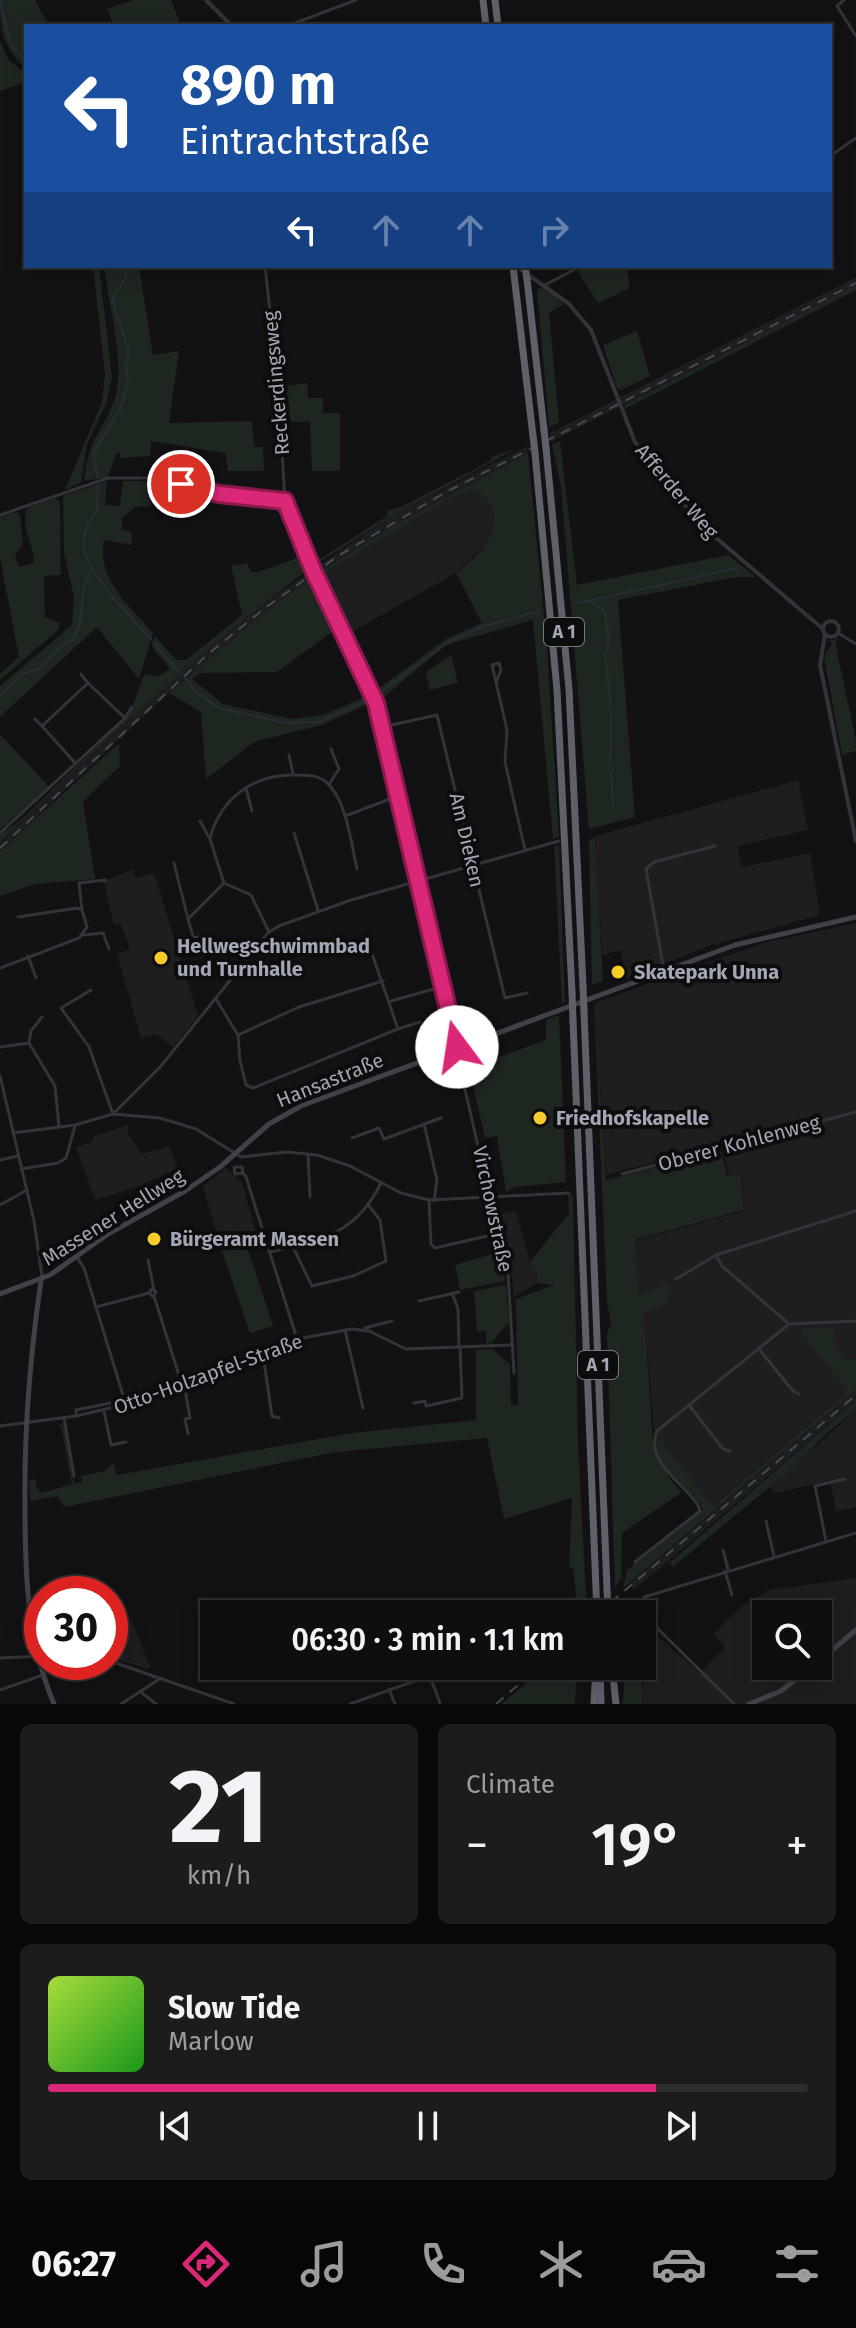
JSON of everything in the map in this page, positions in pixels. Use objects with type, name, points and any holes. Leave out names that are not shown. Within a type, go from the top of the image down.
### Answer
[{"type":"highway","points":[[483,0],[486,24]]},
{"type":"highway","points":[[495,0],[498,24]]},
{"type":"highway","name":"A 1","points":[[515,268],[553,635],[565,820],[596,1600]]},
{"type":"highway","name":"A 1","points":[[525,268],[563,617],[576,817],[607,1600]]},
{"type":"highway","points":[[594,1704],[597,1680]]},
{"type":"highway","points":[[599,1680],[601,1704]]},
{"type":"highway","points":[[612,1680],[614,1704]]},
{"type":"main road","name":"Hansastraße","points":[[234,1154],[269,1124],[293,1110],[457,1047],[749,940],[856,917]]},
{"type":"main road","name":"Massener Hellweg","points":[[0,1294],[41,1280],[108,1234],[185,1191],[234,1154]]},
{"type":"main road","points":[[26,1576],[25,1424],[41,1280]]},
{"type":"main road","points":[[832,1650],[856,1630]]},
{"type":"main road","points":[[45,1680],[54,1704]]},
{"type":"main road","points":[[749,1704],[781,1691],[795,1680]]},
{"type":"street","points":[[206,0],[230,24]]},
{"type":"street","points":[[292,24],[356,0]]},
{"type":"street","points":[[834,0],[856,36]]},
{"type":"street","points":[[837,6],[844,0]]},
{"type":"street","points":[[832,155],[856,138]]},
{"type":"street","name":"Reckerdingsweg","points":[[265,268],[278,385],[285,501],[313,570],[375,701],[457,1047]]},
{"type":"street","name":"Afferder Weg","points":[[515,268],[545,285],[569,304],[594,335],[635,442],[683,503],[718,541],[824,632]]},
{"type":"street","points":[[545,285],[577,268]]},
{"type":"street","points":[[0,515],[103,480],[156,478],[219,494],[285,501]]},
{"type":"street","name":"Afferder Weg","points":[[812,619],[827,623]]},
{"type":"street","points":[[821,651],[835,635],[836,624],[827,623],[824,632],[821,651],[820,665],[856,841]]},
{"type":"street","points":[[824,632],[856,644]]},
{"type":"street","points":[[81,674],[125,718]]},
{"type":"street","points":[[496,682],[507,730],[505,762],[525,851]]},
{"type":"street","points":[[42,726],[88,683]]},
{"type":"street","points":[[0,833],[125,718],[132,707]]},
{"type":"street","name":"Am Dieken","points":[[382,727],[437,715],[505,998],[527,993]]},
{"type":"street","points":[[35,719],[76,764]]},
{"type":"street","points":[[329,784],[339,769],[331,749]]},
{"type":"street","points":[[289,755],[293,774]]},
{"type":"street","points":[[210,839],[225,806],[246,788],[262,779],[293,774],[315,776],[329,784],[344,816],[357,869]]},
{"type":"street","points":[[246,788],[252,811]]},
{"type":"street","points":[[344,816],[398,796]]},
{"type":"street","points":[[200,821],[210,839],[224,883],[251,895],[269,932]]},
{"type":"street","points":[[294,833],[318,911]]},
{"type":"street","points":[[113,1114],[153,1075],[269,932],[318,911],[559,841]]},
{"type":"street","points":[[664,971],[646,869],[654,862],[715,846]]},
{"type":"street","points":[[174,863],[196,946]]},
{"type":"street","points":[[83,935],[87,927],[79,883],[106,880]]},
{"type":"street","points":[[188,919],[224,883]]},
{"type":"street","points":[[18,917],[68,907],[82,910]]},
{"type":"street","points":[[0,968],[83,935],[103,933],[109,949]]},
{"type":"street","points":[[194,938],[205,935]]},
{"type":"street","points":[[369,945],[391,1001],[398,1029]]},
{"type":"street","points":[[28,956],[36,978]]},
{"type":"street","points":[[238,1035],[299,1007],[383,981]]},
{"type":"street","points":[[391,1001],[442,986]]},
{"type":"street","points":[[91,990],[61,1008],[89,1047],[113,1114]]},
{"type":"street","points":[[216,999],[238,1035],[240,1061],[250,1088],[420,1022]]},
{"type":"street","points":[[42,1017],[31,1031],[29,1043],[55,1086],[59,1127]]},
{"type":"street","points":[[0,1047],[29,1043]]},
{"type":"street","name":"Virchowstraße","points":[[457,1047],[490,1198],[507,1256],[514,1373]]},
{"type":"street","points":[[0,1079],[41,1257],[41,1280]]},
{"type":"street","points":[[0,1111],[7,1110]]},
{"type":"street","name":"Oberer Kohlenweg","points":[[622,1174],[856,1112]]},
{"type":"street","points":[[13,1133],[75,1125],[113,1114],[160,1118],[187,1126],[244,1158],[272,1153],[308,1154],[350,1166],[381,1183],[432,1201],[569,1193]]},
{"type":"street","points":[[352,1138],[379,1128],[384,1139],[441,1118]]},
{"type":"street","points":[[424,1124],[437,1180],[432,1201],[431,1244],[435,1248],[501,1233]]},
{"type":"street","points":[[21,1169],[58,1163],[66,1158],[75,1125]]},
{"type":"street","points":[[308,1154],[310,1197]]},
{"type":"street","points":[[0,1160],[18,1156]]},
{"type":"street","points":[[243,1173],[297,1339]]},
{"type":"street","points":[[270,1252],[293,1247],[354,1223],[369,1206],[381,1183]]},
{"type":"street","points":[[0,1205],[27,1190]]},
{"type":"street","points":[[293,1247],[312,1286],[353,1276],[386,1261],[380,1220],[369,1206]]},
{"type":"street","points":[[676,1279],[716,1255],[856,1211]]},
{"type":"street","points":[[716,1255],[722,1266],[789,1324]]},
{"type":"street","points":[[76,1416],[76,1410],[125,1402],[77,1256]]},
{"type":"street","points":[[148,1260],[154,1296],[189,1405],[190,1418],[185,1419],[188,1434]]},
{"type":"street","points":[[96,1307],[154,1290]]},
{"type":"street","points":[[419,1301],[459,1292]]},
{"type":"street","points":[[149,1293],[154,1296]]},
{"type":"street","points":[[414,1403],[425,1401],[426,1406],[462,1398],[458,1309],[452,1293]]},
{"type":"street","points":[[363,1330],[392,1321]]},
{"type":"street","points":[[635,1562],[700,1511],[695,1501],[671,1478],[654,1442],[659,1428],[789,1324],[856,1321]]},
{"type":"street","points":[[345,1330],[363,1408]]},
{"type":"street","name":"Otto-Holzapfel-Straße","points":[[0,1426],[104,1411],[263,1355],[297,1339],[345,1330],[363,1330],[405,1349],[512,1345]]},
{"type":"street","points":[[759,1348],[793,1391],[799,1394]]},
{"type":"street","points":[[263,1355],[272,1416],[279,1418]]},
{"type":"street","points":[[689,1405],[723,1449],[730,1451]]},
{"type":"street","points":[[104,1411],[111,1445],[126,1442]]},
{"type":"street","points":[[64,1418],[74,1476]]},
{"type":"street","points":[[826,1541],[815,1486],[845,1479]]},
{"type":"street","points":[[766,1521],[774,1558]]},
{"type":"street","points":[[734,1704],[649,1620],[644,1597],[856,1533]]},
{"type":"street","points":[[723,1550],[732,1595]]},
{"type":"street","points":[[0,1658],[24,1657]]},
{"type":"street","points":[[128,1667],[234,1704]]},
{"type":"street","points":[[121,1704],[161,1678]]},
{"type":"street","points":[[0,1690],[29,1680]]},
{"type":"street","points":[[350,1704],[412,1680]]},
{"type":"street","points":[[431,1680],[440,1703]]},
{"type":"street","points":[[389,1689],[395,1704]]},
{"type":"street","points":[[141,1692],[156,1704]]},
{"type":"street","points":[[369,1697],[371,1704]]},
{"type":"shaded area","points":[[0,0],[35,0],[48,24],[24,24],[24,66],[8,46],[1,20]]},
{"type":"shaded area","points":[[134,0],[171,0],[180,24],[113,24],[107,9]]},
{"type":"shaded area","points":[[0,42],[10,61],[24,72],[24,83],[0,91]]},
{"type":"shaded area","points":[[93,268],[99,268],[112,377],[106,404],[87,444],[81,482],[65,490],[102,402],[105,374]]},
{"type":"shaded area","points":[[104,268],[139,268],[153,355],[179,351],[169,423],[252,421],[254,447],[263,447],[264,471],[228,471],[225,453],[151,441],[150,456],[120,458],[120,453],[116,453],[108,477],[84,481],[92,446],[114,401],[117,387],[115,334]]},
{"type":"shaded area","points":[[584,268],[626,268],[630,288],[598,303],[577,271]]},
{"type":"shaded area","points":[[856,277],[856,285],[551,442],[550,433]]},
{"type":"shaded area","points":[[856,285],[856,290],[625,409],[624,405]]},
{"type":"shaded area","points":[[544,286],[563,304],[549,313],[559,422],[549,427],[537,290]]},
{"type":"shaded area","points":[[637,331],[650,376],[621,390],[617,388],[603,345]]},
{"type":"shaded area","points":[[307,383],[308,398],[323,398],[323,413],[340,413],[340,471],[312,471],[310,422],[284,421],[280,387]]},
{"type":"shaded area","points":[[560,441],[577,585],[728,555],[756,577],[736,577],[618,600],[635,817],[589,829],[561,486],[552,445]]},
{"type":"shaded area","points":[[527,446],[528,453],[396,524],[318,573],[263,613],[169,693],[0,851],[0,842],[176,676],[258,607],[389,518]]},
{"type":"shaded area","points":[[516,449],[389,518],[315,565],[387,516],[387,511],[401,507],[492,460],[491,457]]},
{"type":"shaded area","points":[[528,453],[547,647],[559,837],[553,839],[533,620],[446,645],[379,701],[374,692],[446,639],[482,623],[456,573],[477,555],[492,533],[495,521],[487,499],[474,489],[453,497],[319,576],[318,573],[396,524]]},
{"type":"shaded area","points":[[107,481],[105,505],[120,506],[123,481],[151,481],[151,506],[135,507],[122,518],[122,530],[131,532],[132,545],[104,540],[103,554],[105,567],[117,591],[153,633],[139,679],[97,627],[0,717],[0,686],[72,625],[74,597],[64,553],[63,496]]},
{"type":"shaded area","points":[[474,489],[488,498],[496,516],[491,540],[456,573],[348,634],[319,576],[453,497]]},
{"type":"shaded area","points":[[55,498],[60,502],[61,575],[44,576],[45,617],[60,623],[58,630],[0,680],[0,674],[19,657],[0,558],[0,517],[16,512],[20,515],[23,545],[15,556],[19,567],[34,563],[25,522],[27,508]]},
{"type":"shaded area","points":[[303,556],[308,570],[188,667],[0,842],[0,834],[20,821],[130,714],[144,674],[158,677],[170,668],[152,647],[155,636],[176,660],[186,660],[242,615],[231,566],[247,563],[251,572],[258,572]]},
{"type":"shaded area","points":[[312,577],[336,629],[277,672],[200,673],[192,679],[223,704],[292,719],[323,715],[369,695],[372,702],[322,725],[254,742],[206,779],[201,712],[169,693],[263,613]]},
{"type":"shaded area","points":[[840,638],[835,642],[856,741],[856,751],[842,755],[824,657],[832,643],[828,641]]},
{"type":"shaded area","points":[[451,655],[458,683],[430,690],[426,672]]},
{"type":"shaded area","points":[[0,734],[50,788],[0,829]]},
{"type":"shaded area","points":[[119,743],[120,766],[83,801],[95,879],[35,884],[0,896],[0,851]]},
{"type":"shaded area","points":[[798,780],[808,830],[737,846],[742,867],[810,853],[820,915],[711,945],[626,979],[621,950],[602,955],[595,836]]},
{"type":"shaded area","points":[[595,838],[603,981],[592,985],[589,840]]},
{"type":"shaded area","points":[[559,845],[565,1002],[562,1003],[554,846]]},
{"type":"shaded area","points":[[133,869],[135,878],[154,873],[198,1016],[173,1047],[156,1034],[141,1038],[117,954],[130,949],[120,922],[114,925],[104,882]]},
{"type":"shaded area","points":[[856,923],[856,1358],[845,1360],[838,1350],[833,1328],[798,1330],[848,1391],[712,1506],[654,1432],[644,1313],[668,1303],[671,1282],[639,1296],[635,1241],[743,1211],[742,1176],[729,1176],[721,1145],[606,1175],[594,1003],[763,943]]},
{"type":"shaded area","points":[[594,1003],[606,1180],[721,1151],[727,1176],[741,1176],[743,1210],[635,1240],[639,1295],[671,1282],[668,1303],[644,1313],[653,1442],[671,1481],[682,1492],[622,1533],[621,1578],[615,1588],[607,1334],[611,1323],[607,1302]]},
{"type":"shaded area","points":[[559,1015],[566,1182],[515,1187],[506,1192],[497,1136],[485,1138],[469,1068],[546,1040],[546,1020]]},
{"type":"shaded area","points":[[128,1125],[128,1134],[142,1154],[169,1146],[178,1168],[140,1186],[95,1200],[76,1147],[92,1142],[94,1136]]},
{"type":"shaded area","points":[[226,1168],[242,1182],[256,1233],[220,1245],[203,1186]]},
{"type":"shaded area","points":[[568,1194],[573,1196],[578,1444],[586,1600],[576,1600],[573,1568],[569,1567],[572,1498],[504,1519],[487,1438],[336,1452],[64,1507],[58,1496],[30,1501],[29,1481],[35,1479],[37,1489],[42,1493],[72,1484],[62,1429],[58,1423],[64,1426],[74,1484],[82,1482],[81,1476],[106,1471],[113,1462],[117,1475],[352,1433],[476,1420],[476,1350],[492,1349],[510,1364],[511,1405],[518,1405],[516,1299],[554,1285],[537,1283],[538,1275],[530,1262],[569,1213]]},
{"type":"shaded area","points":[[516,1211],[530,1262],[538,1275],[537,1283],[514,1297],[509,1249],[500,1214]]},
{"type":"shaded area","points":[[244,1237],[273,1326],[250,1333],[220,1245]]},
{"type":"shaded area","points":[[502,1251],[505,1281],[460,1290],[455,1265]]},
{"type":"shaded area","points":[[506,1285],[509,1322],[491,1343],[486,1343],[486,1331],[477,1331],[474,1291]]},
{"type":"shaded area","points":[[833,1328],[838,1350],[845,1360],[856,1358],[856,1390],[623,1588],[627,1570],[703,1510],[660,1458],[657,1436],[713,1506],[848,1391],[797,1329]]},
{"type":"shaded area","points":[[856,1390],[856,1401],[634,1590],[629,1584]]},
{"type":"shaded area","points":[[856,1401],[856,1410],[826,1434],[790,1470],[673,1567],[670,1563],[660,1571]]},
{"type":"shaded area","points":[[856,1410],[856,1507],[836,1511],[830,1481],[775,1493],[770,1487]]},
{"type":"shaded area","points":[[856,1578],[856,1704],[643,1704],[643,1680],[656,1680],[656,1635],[700,1673],[725,1647],[714,1634],[741,1606],[769,1590]]},
{"type":"shaded area","points":[[132,1621],[150,1667],[148,1669],[128,1663],[128,1623]]},
{"type":"shaded area","points":[[530,1680],[576,1680],[575,1704],[501,1704]]},
{"type":"shaded area","points":[[624,1680],[642,1680],[643,1704],[623,1704]]},
{"type":"waterway","points":[[0,1],[10,43],[24,59]]},
{"type":"waterway","points":[[98,479],[93,454],[121,407],[128,383],[126,365],[129,352],[112,299],[126,278],[125,268]]},
{"type":"waterway","points":[[0,696],[23,674],[40,668],[62,645],[73,640],[80,623],[84,586],[92,568],[85,553],[84,538],[97,510],[98,484]]},
{"type":"waterway","points":[[579,603],[737,568]]},
{"type":"waterway","points":[[93,570],[111,596],[151,639]]},
{"type":"waterway","points":[[590,601],[605,612],[609,641],[607,651]]},
{"type":"waterway","points":[[377,695],[445,644],[484,626],[539,611]]},
{"type":"waterway","points":[[153,642],[178,671]]},
{"type":"waterway","points":[[605,655],[611,706]]},
{"type":"waterway","points":[[185,678],[198,694],[219,708],[286,723],[319,722],[369,700]]},
{"type":"waterway","points":[[610,762],[611,714]]},
{"type":"waterway","points":[[611,772],[613,805]]},
{"type":"railway","points":[[0,848],[207,655],[265,608],[338,556],[446,492],[856,283]]},
{"type":"railway","points":[[614,1600],[856,1395]]},
{"type":"railway","points":[[496,1704],[524,1680]]},
{"type":"place","name":"Hellwegschwimmbad und Turnhalle","points":[[161,958]]},
{"type":"place","name":"Skatepark Unna","points":[[618,972]]},
{"type":"place","name":"Friedhofskapelle","points":[[540,1118]]},
{"type":"place","name":"Bürgeramt Massen","points":[[154,1239]]},
{"type":"route","points":[[181,484],[219,494],[285,501],[313,570],[376,703],[457,1047]]}]
